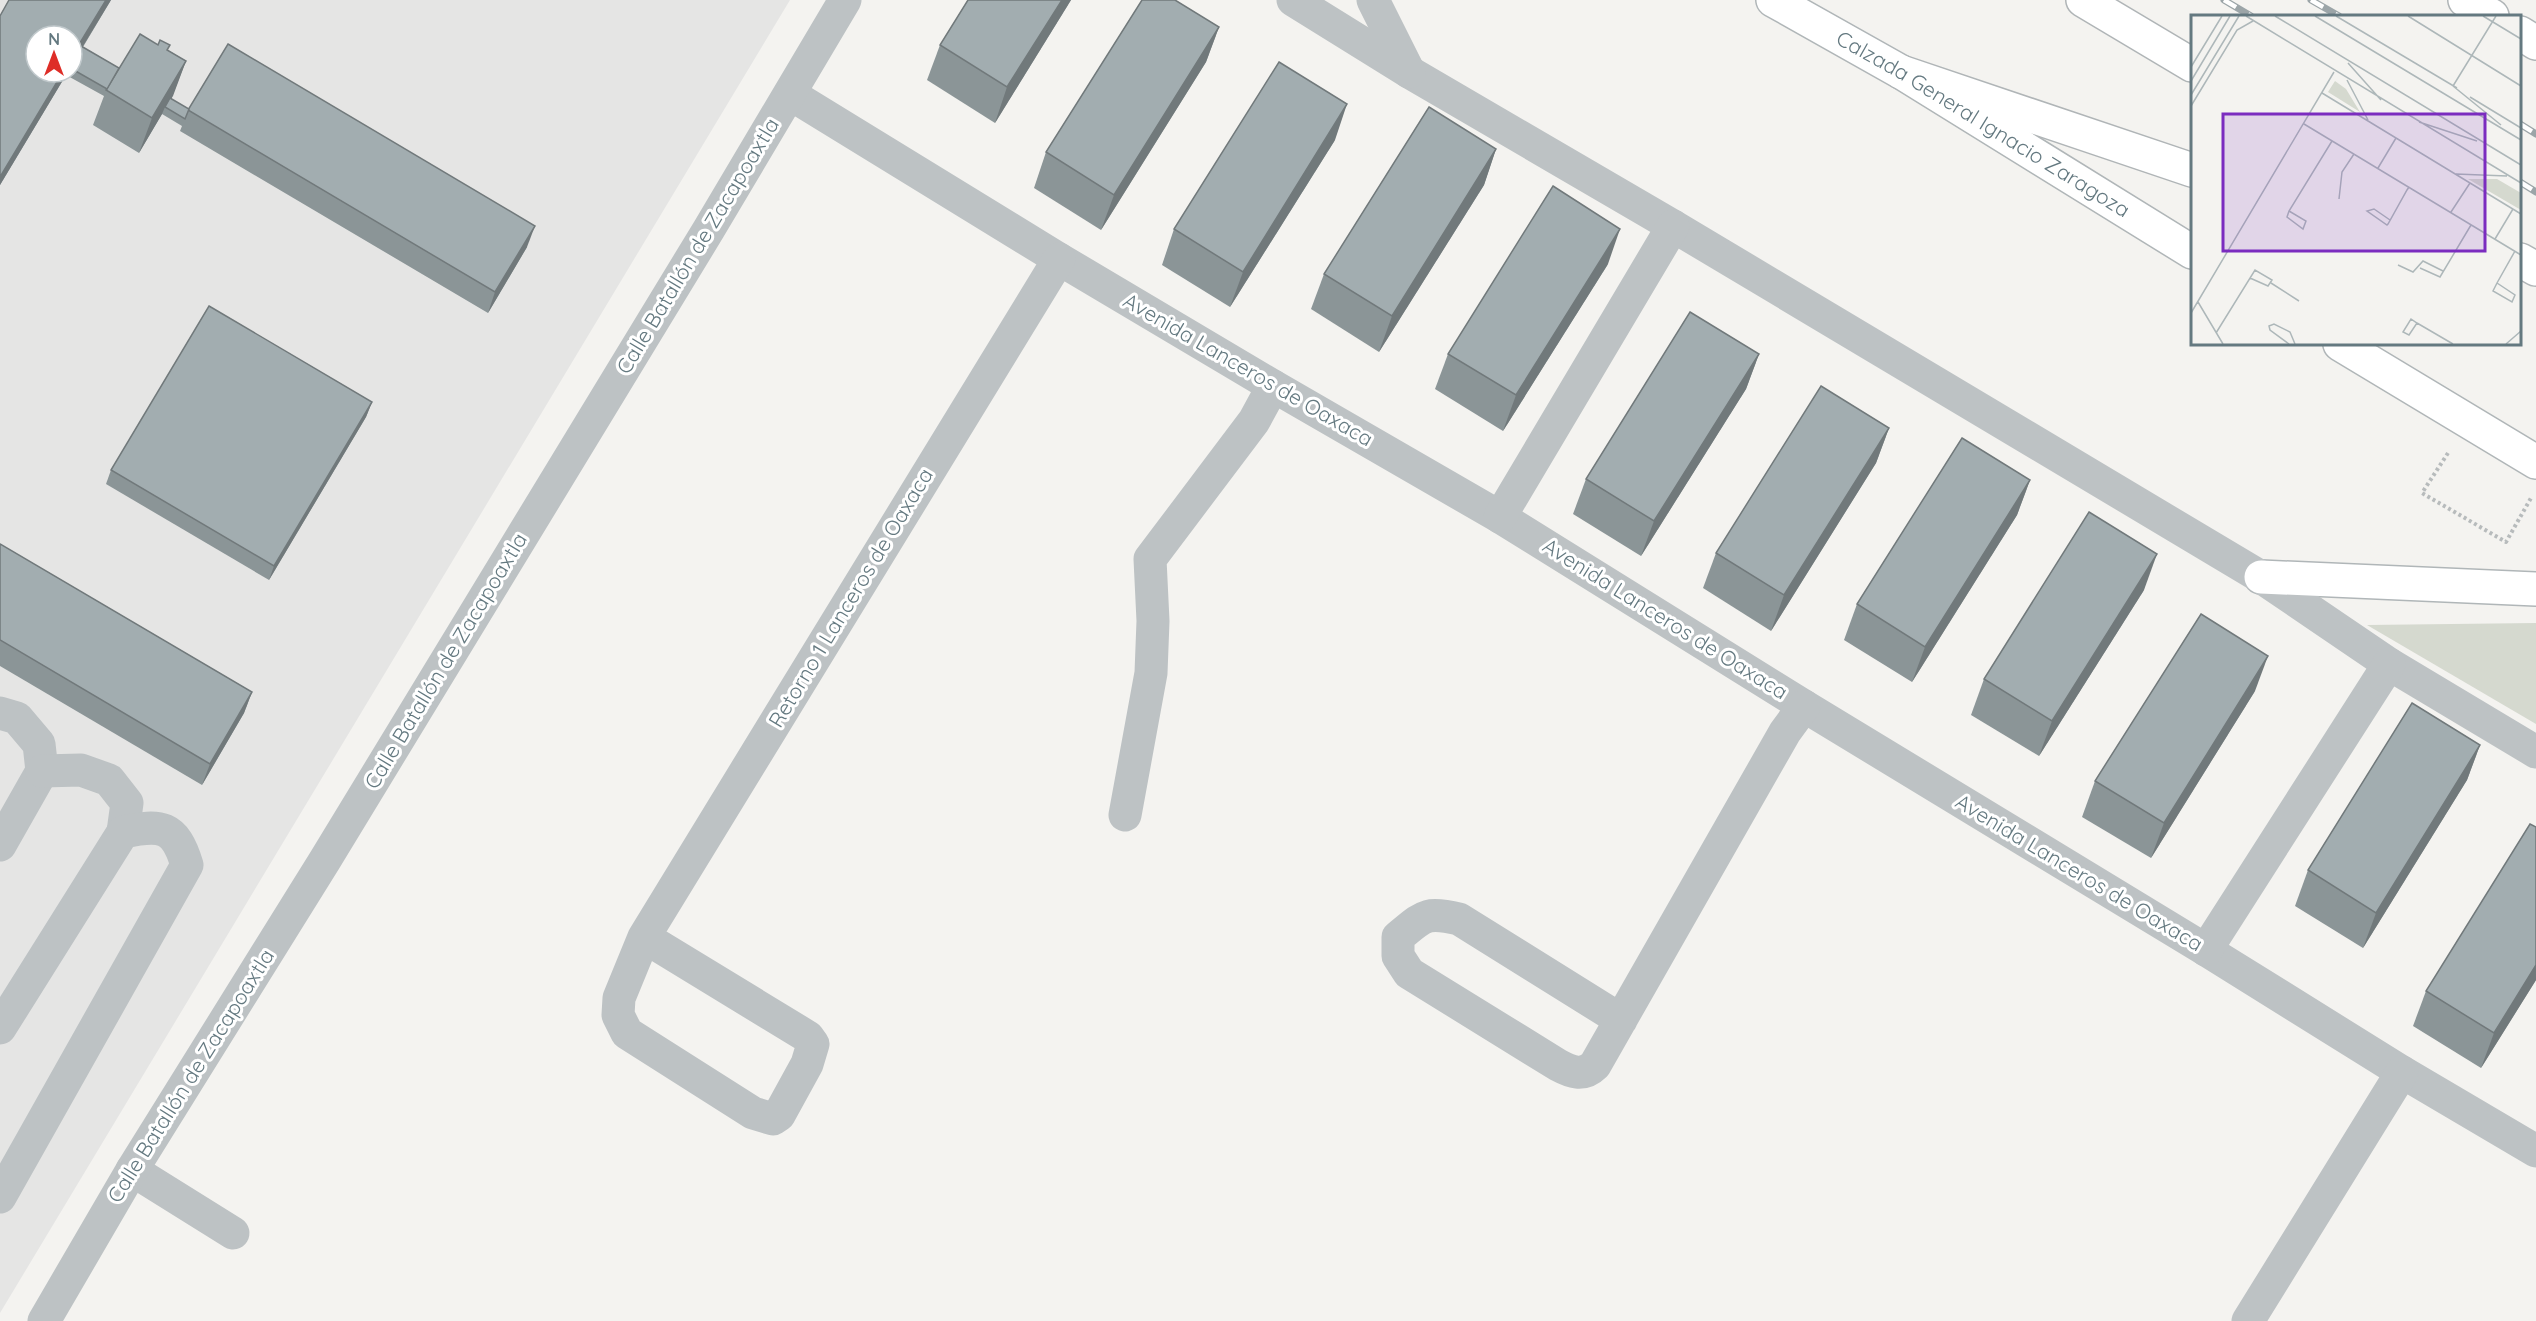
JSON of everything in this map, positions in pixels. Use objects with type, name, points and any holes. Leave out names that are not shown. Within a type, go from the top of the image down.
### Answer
[{"type":"main road","name":"Calzada General Ignacio Zaragoza","points":[[1773,0],[1901,72],[2191,251]]},
{"type":"main road","points":[[2083,0],[2191,64]]},
{"type":"main road","points":[[2465,0],[2490,15]]},
{"type":"main road","points":[[2521,34],[2536,43]]},
{"type":"main road","points":[[1901,72],[2191,169]]},
{"type":"main road","points":[[2521,261],[2536,269]]},
{"type":"main road","points":[[2521,280],[2536,285]]},
{"type":"main road","points":[[2342,345],[2536,462]]},
{"type":"main road","points":[[2261,577],[2536,589]]},
{"type":"street","name":"Calle Batallón de Zacapoaxtla","points":[[44,1321],[132,1170],[331,849],[790,94],[844,0]]},
{"type":"street","points":[[1293,0],[1409,72],[1673,226],[2261,577],[2389,664],[2536,752]]},
{"type":"street","points":[[1373,0],[1409,72]]},
{"type":"street","name":"Avenida Lanceros de Oaxaca","points":[[790,94],[1059,259],[1500,517],[2402,1072],[2536,1151]]},
{"type":"street","points":[[1500,517],[1673,226]]},
{"type":"street","name":"Retorno 1 Lanceros de Oaxaca","points":[[644,937],[808,1037],[813,1044],[811,1055],[779,1115],[773,1119],[753,1113],[627,1033],[618,1015],[619,998],[644,937],[1059,259]]},
{"type":"street","points":[[1125,815],[1151,673],[1153,621],[1150,559],[1254,422],[1273,386]]},
{"type":"street","points":[[2206,950],[2389,664]]},
{"type":"street","points":[[1621,1020],[1459,919],[1432,914],[1422,918],[1398,937],[1398,956],[1409,973],[1569,1070],[1580,1073],[1589,1071],[1596,1065],[1785,732],[1804,706]]},
{"type":"street","points":[[0,713],[18,718],[39,744],[42,771],[0,845]]},
{"type":"street","points":[[0,1028],[123,832],[127,803],[109,780],[81,770],[42,771]]},
{"type":"street","points":[[0,1197],[187,865],[180,843],[166,831],[147,827],[123,832]]},
{"type":"street","points":[[2248,1321],[2402,1072]]},
{"type":"street","points":[[132,1170],[233,1233]]},
{"type":"path","points":[[2467,422],[2422,493],[2506,542],[2536,490]]},
{"type":"shaded area","points":[[0,0],[790,0],[0,1313]]},
{"type":"shaded area","points":[[2536,623],[2536,724],[2367,625]]},
{"type":"building","points":[[9,0],[106,0],[84,36],[84,24],[24,24],[24,84],[56,84],[0,177],[0,16]]},
{"type":"building","points":[[968,0],[1062,0],[1007,87],[940,45]]},
{"type":"building","points":[[1142,0],[1175,0],[1219,27],[1114,195],[1046,152]]},
{"type":"building","points":[[140,34],[158,45],[160,40],[170,45],[167,50],[186,61],[152,118],[106,90]]},
{"type":"building","points":[[228,44],[535,226],[495,292],[188,110]]},
{"type":"building","points":[[84,48],[119,68],[107,89],[84,76]]},
{"type":"building","points":[[1279,62],[1347,104],[1243,272],[1174,229]]},
{"type":"building","points":[[170,98],[189,109],[185,119],[165,107]]},
{"type":"building","points":[[1429,107],[1496,149],[1392,316],[1324,274]]},
{"type":"building","points":[[1553,186],[1620,229],[1516,395],[1448,354]]},
{"type":"building","points":[[209,306],[372,402],[274,566],[111,470]]},
{"type":"building","points":[[1690,312],[1759,354],[1654,521],[1586,479]]},
{"type":"building","points":[[1821,386],[1889,428],[1784,595],[1716,553]]},
{"type":"building","points":[[1962,438],[2030,480],[1925,647],[1857,604]]},
{"type":"building","points":[[2089,512],[2157,554],[2052,721],[1984,679]]},
{"type":"building","points":[[0,544],[252,692],[210,764],[0,640]]},
{"type":"building","points":[[2201,614],[2268,656],[2164,823],[2095,781]]},
{"type":"building","points":[[2412,703],[2480,745],[2376,913],[2308,870]]},
{"type":"building","points":[[2530,824],[2536,827],[2536,965],[2494,1033],[2426,991]]},
{"type":"railway","points":[[2224,0],[2249,15]]},
{"type":"railway","points":[[2311,0],[2337,15]]},
{"type":"railway","points":[[2521,125],[2536,134]]},
{"type":"railway","points":[[2521,183],[2536,192]]}]
